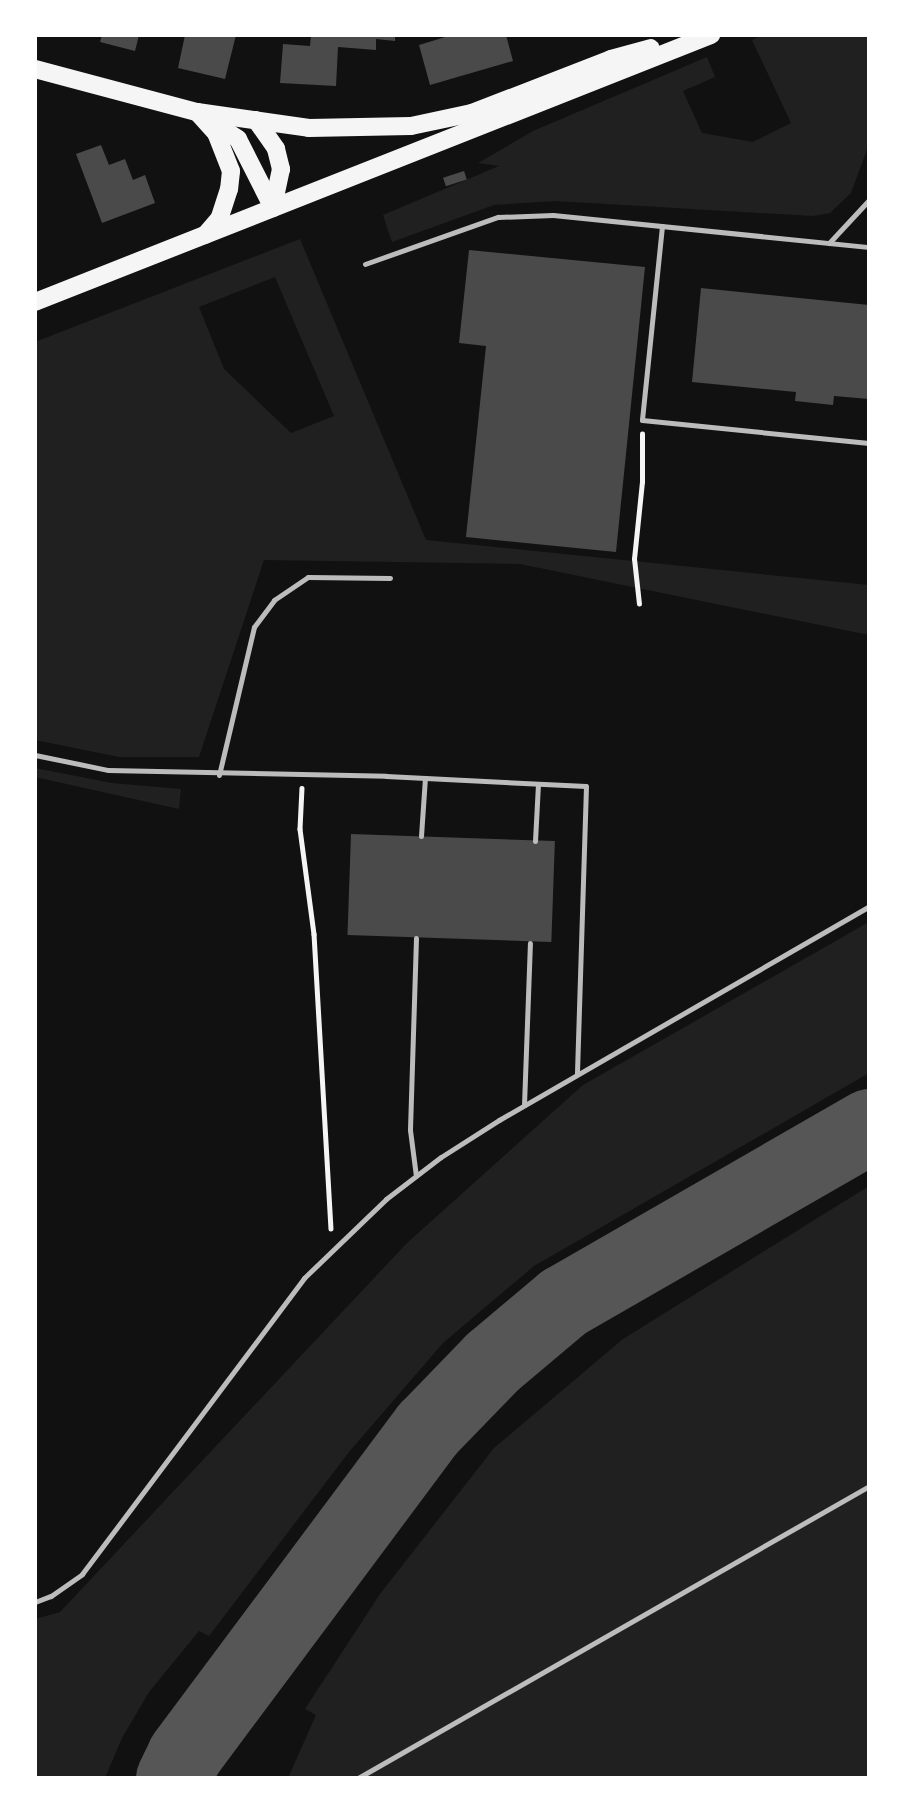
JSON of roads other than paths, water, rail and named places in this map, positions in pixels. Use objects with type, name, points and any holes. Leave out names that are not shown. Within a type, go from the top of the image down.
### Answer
[{"type":"main road","points":[[35,69],[197,112],[309,128],[411,126],[472,113],[611,59],[698,35]]},
{"type":"main road","points":[[35,302],[711,35]]},
{"type":"main road","points":[[197,112],[238,139],[273,208]]},
{"type":"main road","points":[[197,112],[216,133],[231,171],[229,189],[219,219],[205,235]]},
{"type":"main road","points":[[256,120],[276,149],[281,169],[273,208]]},
{"type":"lane","points":[[829,243],[869,200]]},
{"type":"lane","points":[[365,264],[498,217],[553,215],[869,247]]},
{"type":"lane","points":[[662,226],[642,420],[869,443]]},
{"type":"lane","points":[[219,775],[254,627],[274,600],[308,577],[390,578]]},
{"type":"lane","points":[[35,755],[108,770],[219,775],[425,778],[586,786],[577,1074]]},
{"type":"lane","points":[[421,836],[425,778]]},
{"type":"lane","points":[[535,841],[538,783]]},
{"type":"lane","points":[[35,1602],[51,1596],[82,1574],[287,1299],[386,1199],[416,1176],[524,1105],[869,906]]},
{"type":"lane","points":[[416,937],[410,1130],[416,1176]]},
{"type":"lane","points":[[524,1105],[530,943]]},
{"type":"lane","points":[[358,1778],[869,1486]]}]
